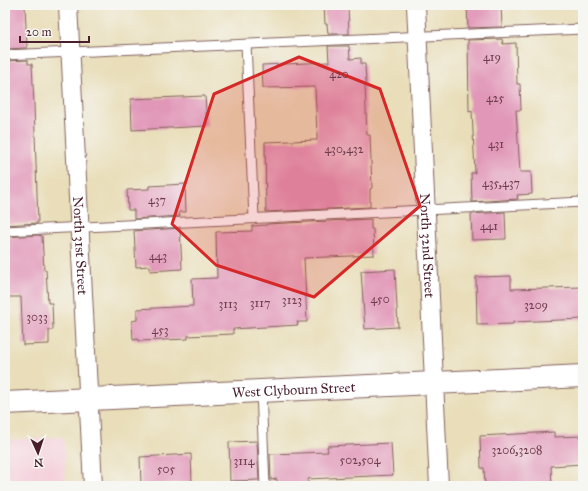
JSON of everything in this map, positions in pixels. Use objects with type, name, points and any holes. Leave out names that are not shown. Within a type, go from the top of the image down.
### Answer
[{"type":"street","name":"North 31st Street","points":[[68,5],[93,486]]},
{"type":"street","name":"North 32nd Street","points":[[416,5],[439,486]]},
{"type":"street","name":"West Clybourn Street","points":[[5,403],[583,376]]},
{"type":"lane","points":[[5,55],[583,29]]},
{"type":"lane","points":[[246,44],[254,218]]},
{"type":"lane","points":[[5,231],[583,202]]},
{"type":"lane","points":[[260,391],[266,486]]},
{"type":"highlighted area","points":[[299,57],[380,89],[420,206],[314,297],[216,265],[172,224],[214,94]]},
{"type":"shaded area","points":[[64,437],[66,486],[5,486],[5,440]]},
{"type":"building","points":[[5,5],[25,5],[27,48],[5,49]]},
{"type":"building","points":[[324,5],[348,5],[349,34],[328,34],[327,24],[325,24]]},
{"type":"building","points":[[467,5],[501,5],[502,27],[468,28]]},
{"type":"building","points":[[502,39],[503,44],[516,43],[517,84],[520,84],[521,110],[516,110],[520,172],[531,172],[532,194],[517,195],[518,199],[472,202],[471,173],[475,173],[472,111],[469,112],[468,40]]},
{"type":"building","points":[[328,46],[349,46],[350,59],[361,58],[361,64],[365,64],[367,135],[370,135],[372,188],[370,189],[370,207],[266,212],[265,142],[317,140],[317,137],[315,87],[263,88],[262,65],[329,62]]},
{"type":"building","points":[[28,60],[28,64],[32,64],[38,223],[5,225],[5,61]]},
{"type":"building","points":[[205,96],[207,126],[132,130],[131,99]]},
{"type":"building","points":[[185,184],[186,212],[179,212],[180,216],[134,219],[134,210],[128,210],[127,190],[149,189],[149,186]]},
{"type":"building","points":[[505,212],[506,239],[472,240],[471,214]]},
{"type":"building","points":[[371,219],[374,255],[304,258],[307,322],[297,322],[298,325],[233,329],[233,334],[188,336],[188,339],[133,340],[132,321],[137,320],[137,309],[193,306],[192,279],[217,278],[216,232],[252,231],[252,226],[267,224]]},
{"type":"building","points":[[180,228],[182,269],[150,271],[150,266],[136,267],[134,231]]},
{"type":"building","points":[[42,236],[48,303],[52,303],[53,330],[49,330],[49,344],[23,345],[21,297],[7,297],[5,237]]},
{"type":"building","points":[[395,269],[398,327],[365,329],[361,271]]},
{"type":"building","points":[[511,276],[511,289],[583,287],[583,319],[477,325],[476,277]]},
{"type":"building","points":[[554,432],[554,437],[583,436],[583,464],[551,466],[552,486],[485,486],[484,468],[481,468],[480,436]]},
{"type":"building","points":[[257,441],[259,480],[230,481],[229,442]]},
{"type":"building","points":[[391,443],[393,475],[308,479],[308,486],[278,486],[277,479],[271,480],[270,454],[328,452],[327,446]]},
{"type":"building","points":[[191,454],[192,482],[141,485],[140,457]]}]
